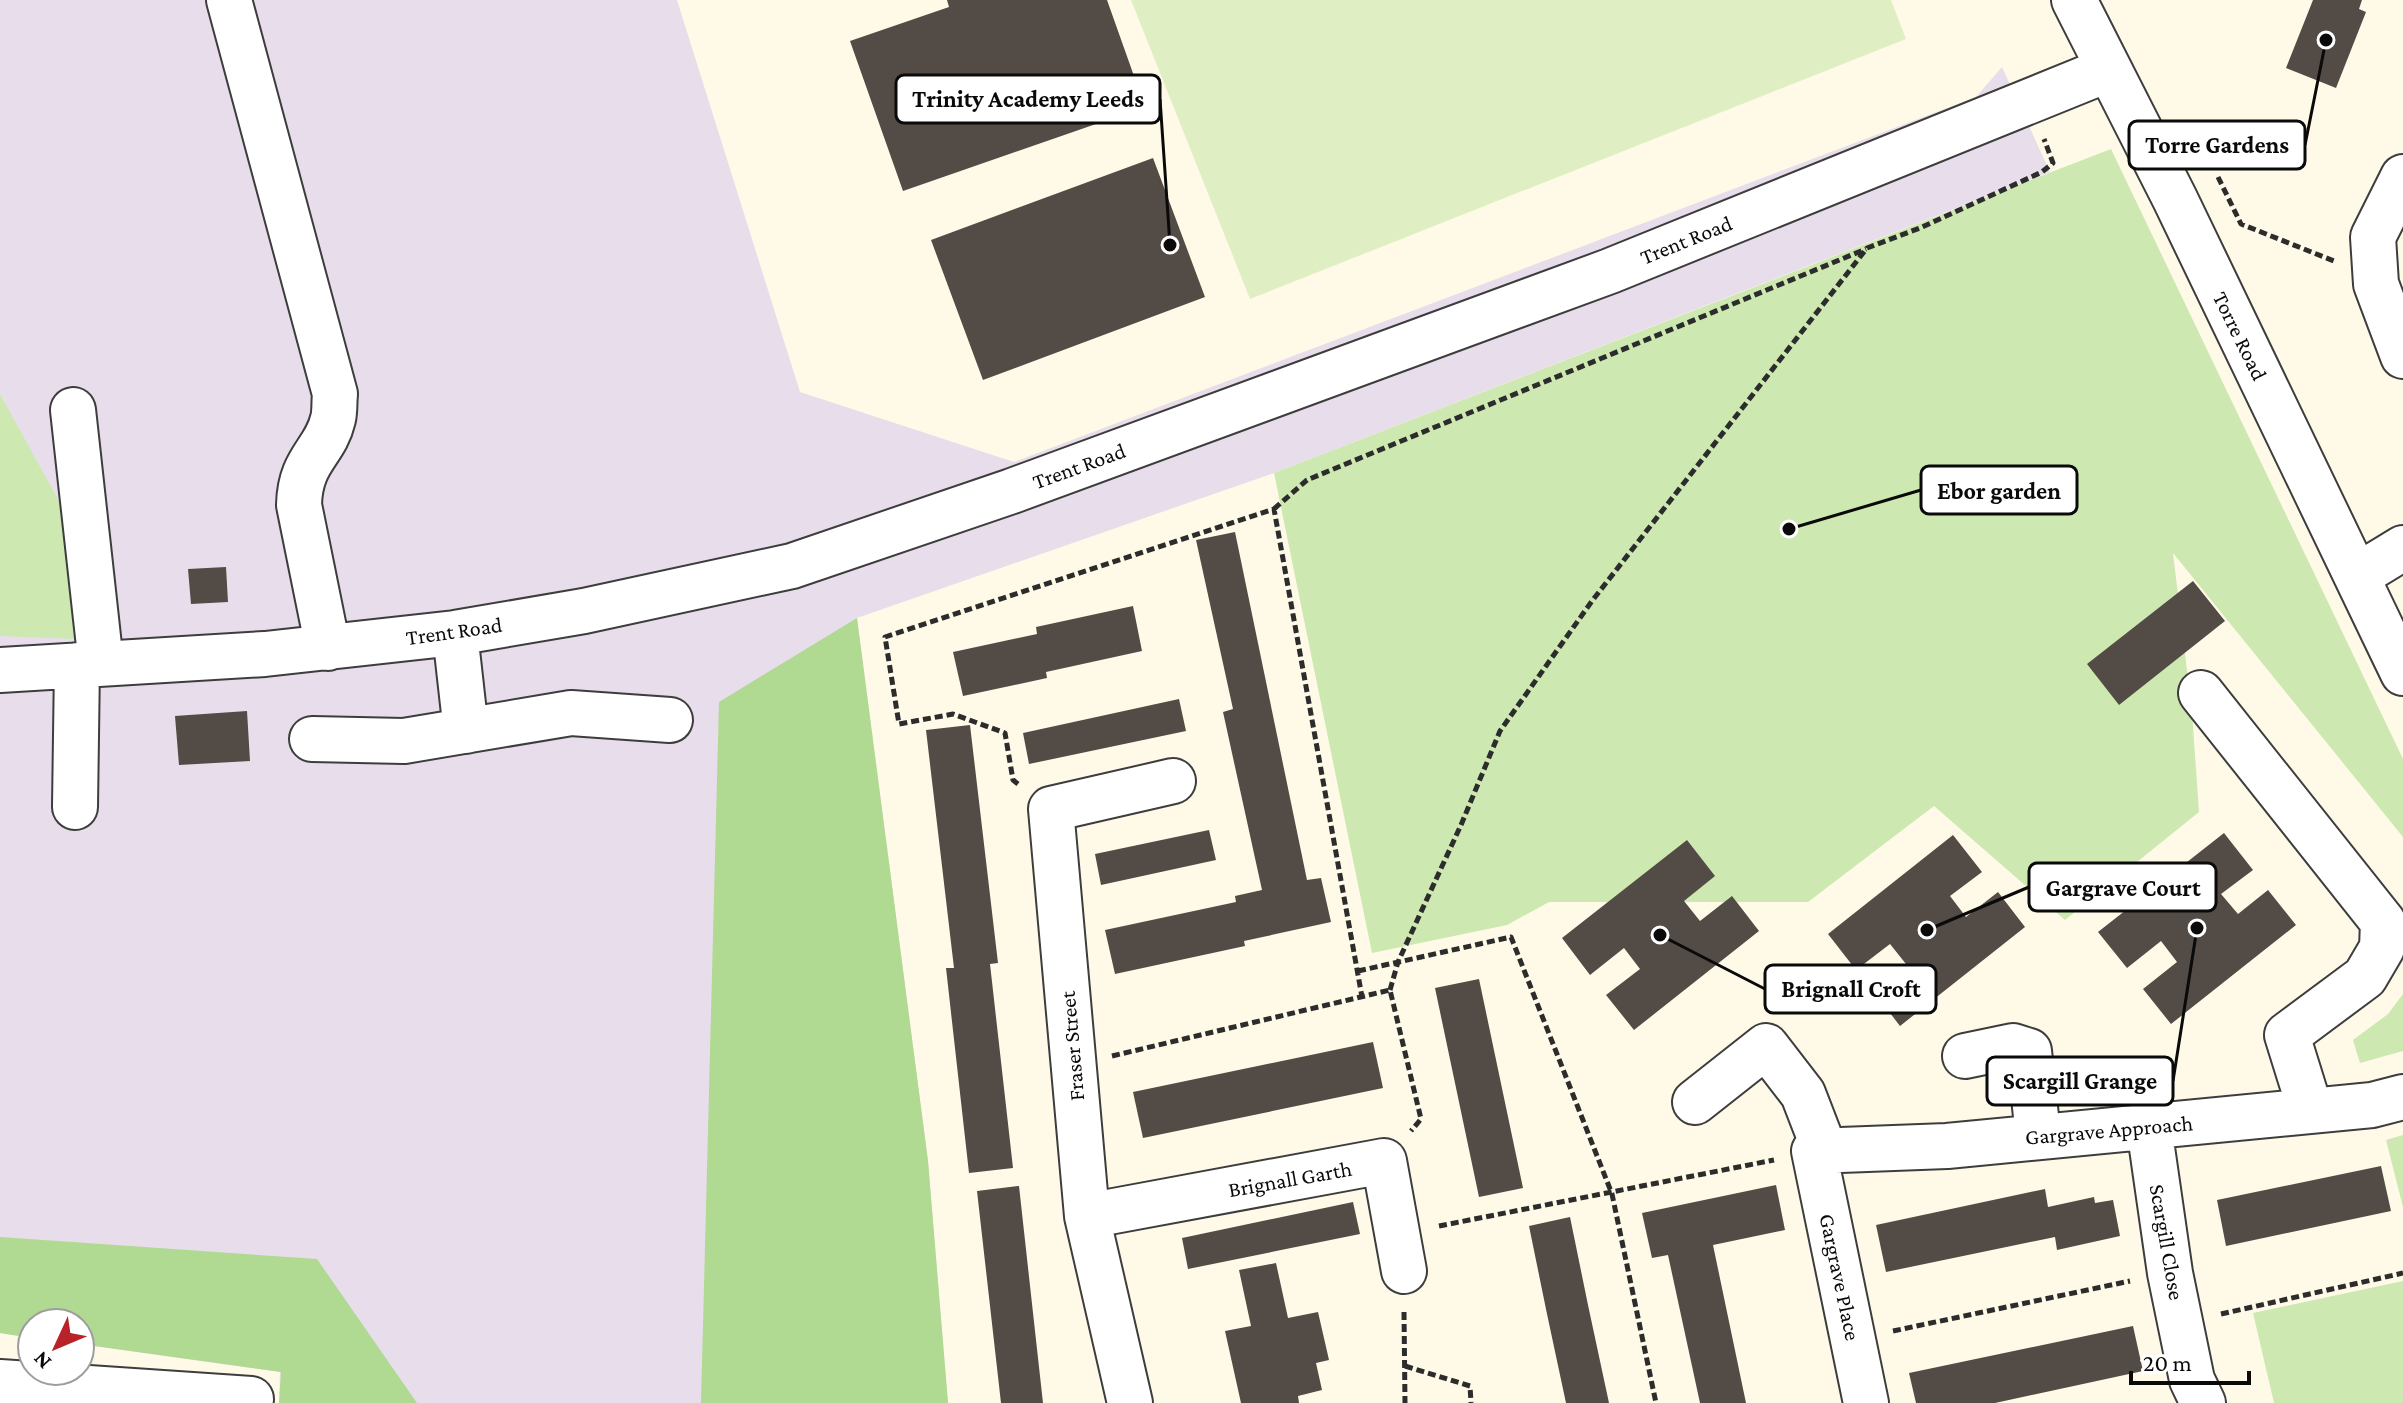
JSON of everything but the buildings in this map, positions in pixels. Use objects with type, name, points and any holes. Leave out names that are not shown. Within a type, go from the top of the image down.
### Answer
[{"type":"street","points":[[229,0],[335,394],[333,420],[307,464],[300,486],[299,505],[328,648]]},
{"type":"street","name":"Torre Road","points":[[2074,0],[2403,673]]},
{"type":"street","name":"Trent Road","points":[[0,670],[328,648],[455,633],[584,611],[807,561],[1027,486],[1610,271],[2109,69]]},
{"type":"street","points":[[2403,177],[2373,237],[2376,284],[2403,356]]},
{"type":"street","points":[[73,410],[89,665],[75,807]]},
{"type":"street","points":[[2357,576],[2403,548]]},
{"type":"street","points":[[455,633],[466,731]]},
{"type":"street","points":[[2201,693],[2383,922],[2382,948],[2365,977],[2287,1035],[2310,1109]]},
{"type":"street","points":[[312,739],[404,741],[571,713],[670,720]]},
{"type":"street","points":[[1051,809],[1173,781]]},
{"type":"street","name":"Fraser Street","points":[[1051,809],[1087,1216],[1130,1403]]},
{"type":"street","name":"Gargrave Place","points":[[1695,1102],[1766,1046],[1803,1094],[1820,1151],[1866,1403]]},
{"type":"street","points":[[1965,1056],[2013,1046],[2029,1051],[2038,1135]]},
{"type":"street","name":"Gargrave Approach","points":[[1820,1151],[1947,1146],[2372,1105],[2403,1097]]},
{"type":"street","name":"Scargill Close","points":[[2149,1127],[2170,1273],[2192,1380],[2203,1403]]},
{"type":"street","points":[[1384,1161],[1401,1252]]},
{"type":"street","name":"Brignall Garth","points":[[1087,1216],[1384,1161]]},
{"type":"street","points":[[0,1382],[112,1397],[251,1399]]},
{"type":"path","points":[[1051,809],[1013,780],[1005,733],[953,714],[899,724],[885,637],[1274,509],[1307,480],[1920,228],[2042,172],[2053,163],[2030,100]]},
{"type":"path","points":[[2218,177],[2241,224],[2340,263]]},
{"type":"path","points":[[1384,1161],[1421,1119],[1390,990],[1398,962],[1500,731],[1592,601],[1867,248]]},
{"type":"path","points":[[1274,509],[1362,997]]},
{"type":"path","points":[[1358,971],[1511,937],[1612,1194],[1656,1403]]},
{"type":"path","points":[[1074,1065],[1390,990]]},
{"type":"path","points":[[1405,1403],[1401,1252],[1612,1194],[1820,1151]]},
{"type":"path","points":[[1853,1339],[2170,1273]]},
{"type":"path","points":[[2182,1323],[2403,1273]]},
{"type":"path","points":[[1405,1366],[1470,1386],[1471,1403]]},
{"type":"shaded area","points":[[0,0],[677,0],[800,392],[1014,462],[1976,97],[2002,67],[2050,172],[1274,473],[857,618],[928,1161],[948,1403],[279,1403],[280,1372],[96,1346],[96,1307],[16,1307],[16,1336],[0,1333]]},
{"type":"green space","points":[[1131,0],[1891,0],[1906,39],[1250,299]]},
{"type":"green space","points":[[2111,149],[2403,759],[2403,837],[2173,553],[2192,712],[2199,812],[2065,920],[1934,806],[1808,902],[1549,902],[1507,925],[1372,953],[1274,473]]},
{"type":"green space","points":[[0,394],[87,552],[78,639],[0,636]]},
{"type":"green space","points":[[857,618],[928,1161],[948,1403],[701,1403],[719,702]]},
{"type":"green space","points":[[2403,994],[2403,1051],[2360,1063],[2353,1040],[2388,1014]]},
{"type":"green space","points":[[2403,1135],[2403,1207],[2386,1140]]},
{"type":"green space","points":[[0,1237],[317,1259],[417,1403],[279,1403],[281,1372],[96,1346],[96,1307],[16,1307],[16,1336],[0,1333]]},
{"type":"green space","points":[[2403,1281],[2403,1403],[2274,1403],[2253,1313]]},
{"type":"place","name":"Torre Gardens","points":[[2326,40]]},
{"type":"place","name":"Trinity Academy Leeds","points":[[1170,245]]},
{"type":"place","name":"Ebor garden","points":[[1789,529]]},
{"type":"place","name":"Scargill Grange","points":[[2197,928]]},
{"type":"place","name":"Gargrave Court","points":[[1927,930]]},
{"type":"place","name":"Brignall Croft","points":[[1660,935]]}]
